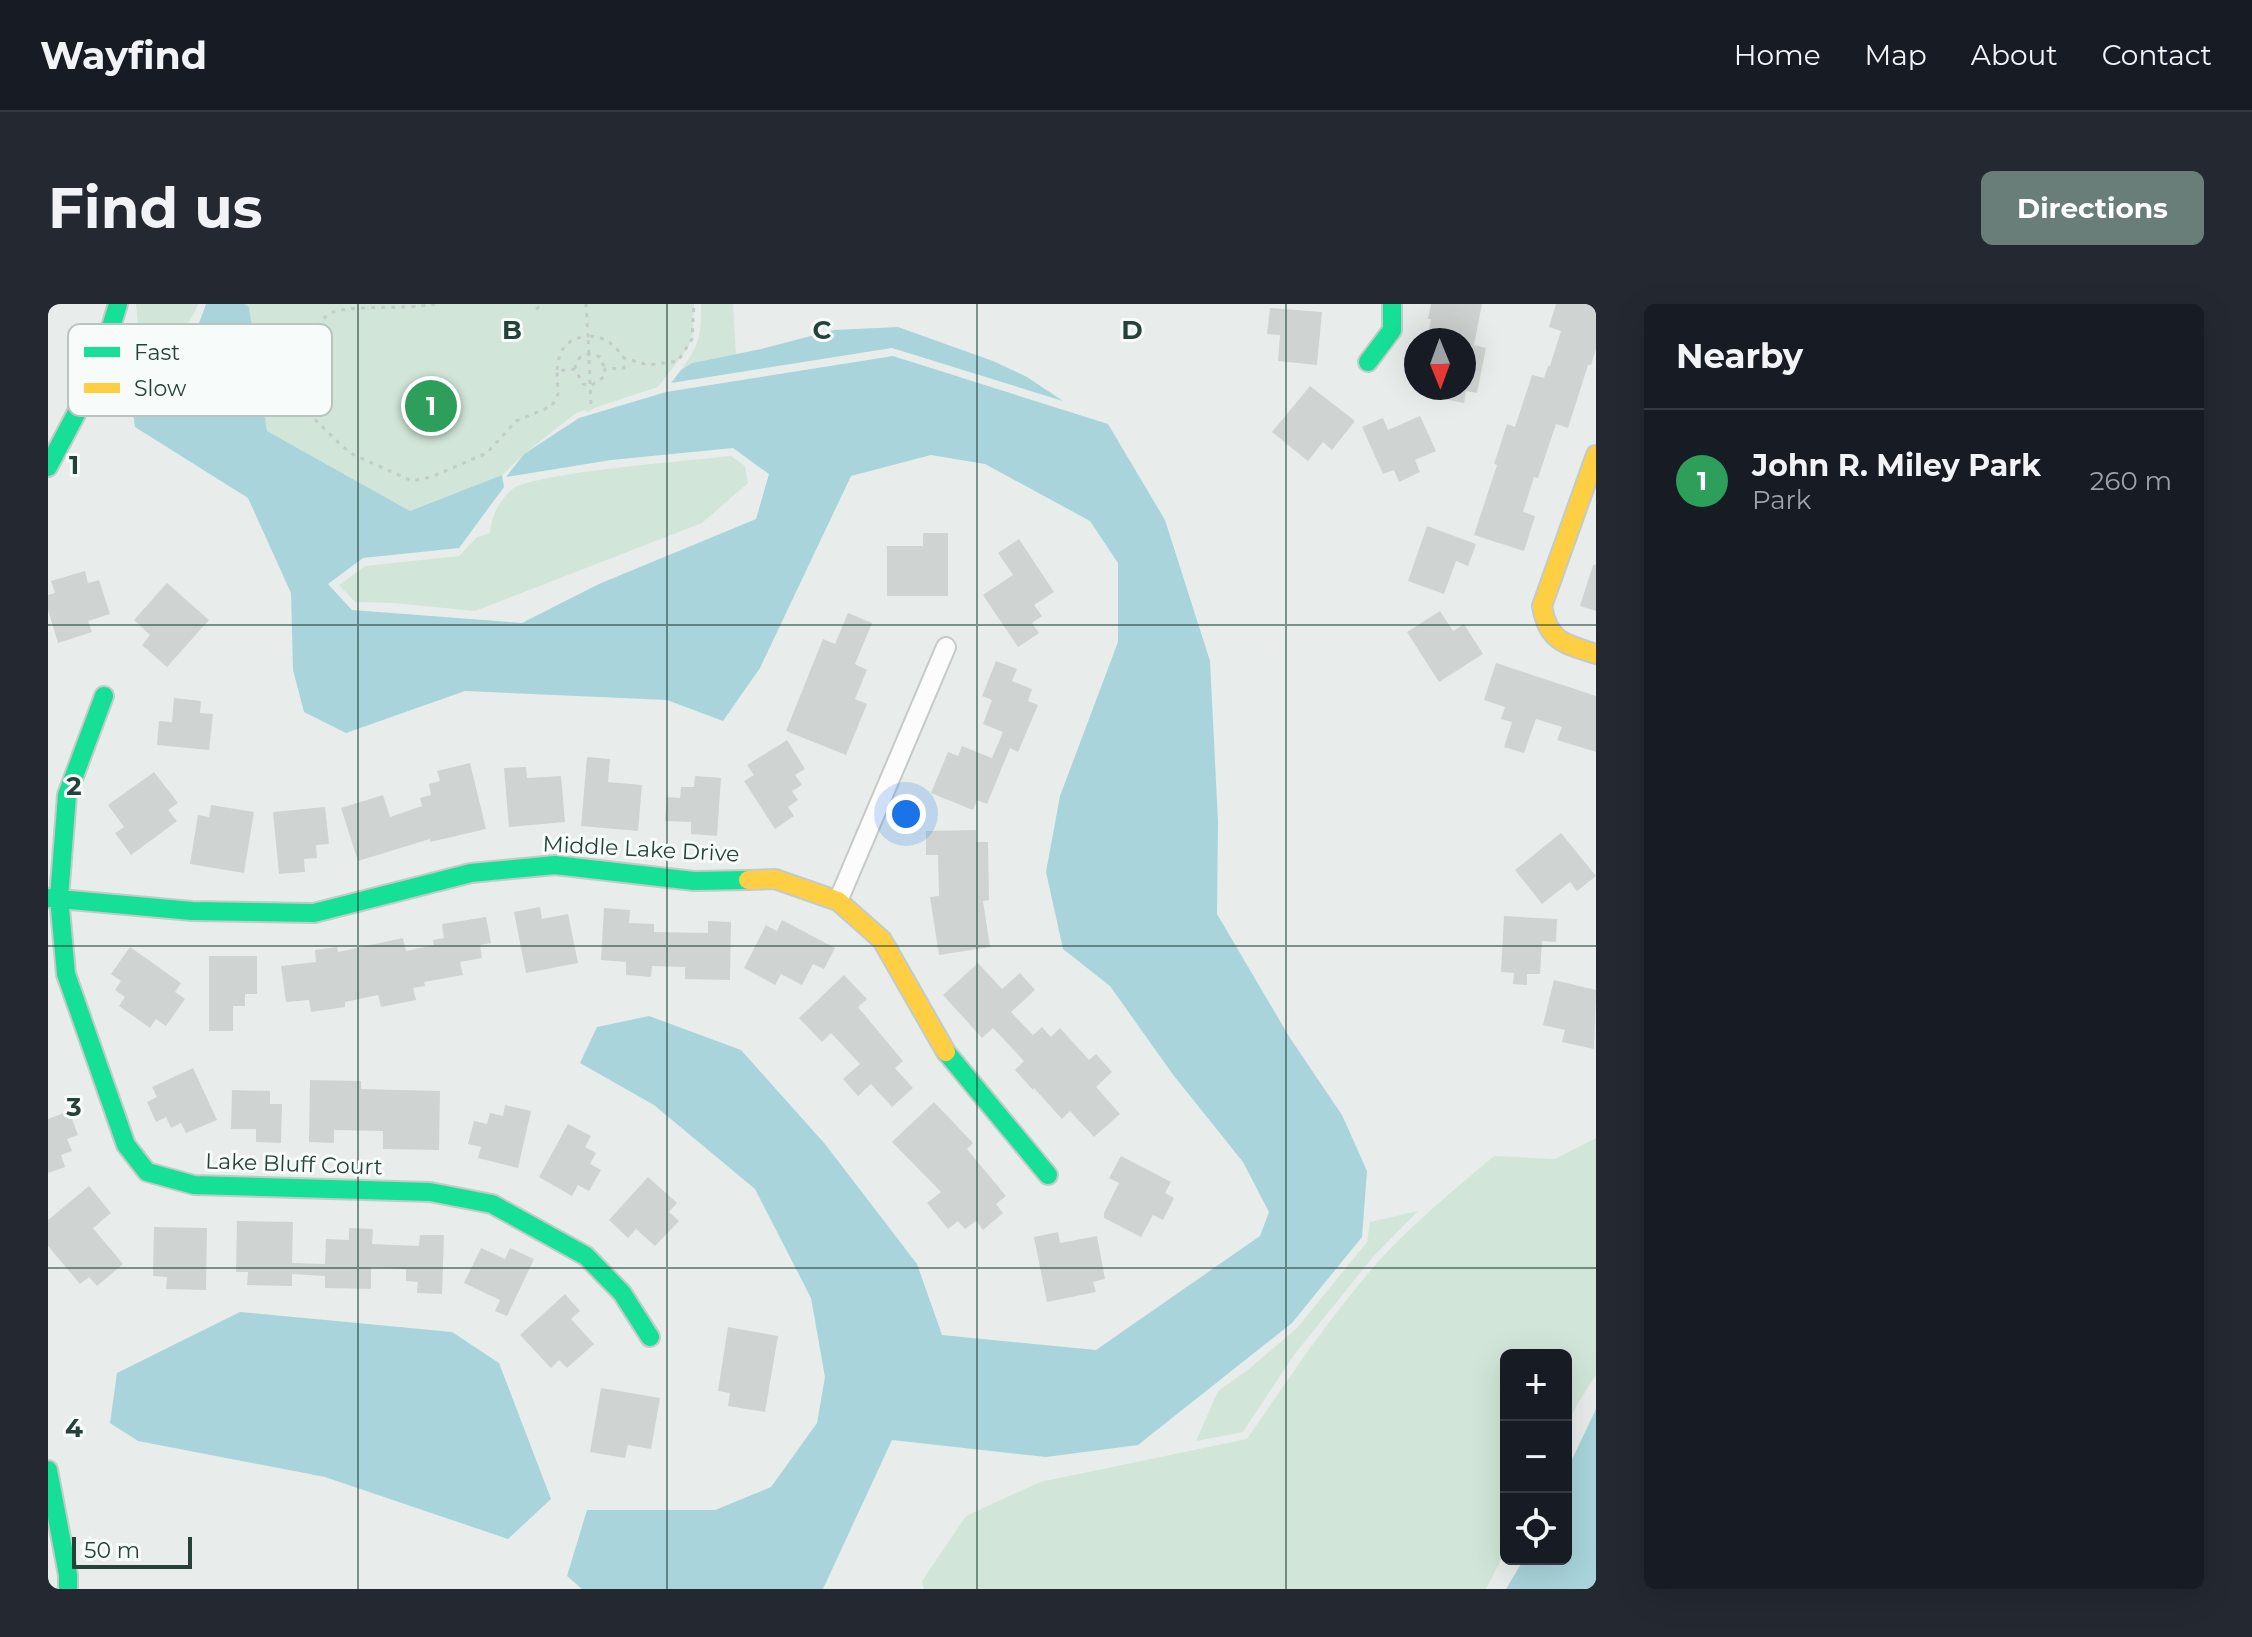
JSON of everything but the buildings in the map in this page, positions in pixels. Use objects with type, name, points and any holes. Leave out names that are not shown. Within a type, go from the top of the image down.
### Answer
[{"type":"street","points":[[112,324],[118,304]]},
{"type":"street","points":[[1368,362],[1392,330],[1392,304]]},
{"type":"street","points":[[48,467],[75,416]]},
{"type":"street","points":[[1596,455],[1542,606],[1543,622],[1553,638],[1596,654]]},
{"type":"street","points":[[838,901],[946,647]]},
{"type":"street","name":"Lake Bluff Court","points":[[104,696],[67,795],[53,898],[66,974],[126,1145],[147,1172],[194,1185],[430,1192],[492,1204],[586,1256],[622,1293],[650,1337]]},
{"type":"street","name":"Middle Lake Drive","points":[[53,898],[192,911],[314,913],[471,873],[555,865],[694,881],[775,879],[838,901],[882,940],[944,1049],[1048,1175]]},
{"type":"street","points":[[48,1470],[68,1582],[48,1578]]},
{"type":"path","points":[[319,324],[331,312],[351,308],[421,308],[435,304]]},
{"type":"path","points":[[536,309],[543,304]]},
{"type":"path","points":[[586,304],[591,404]]},
{"type":"path","points":[[311,416],[352,454],[412,481],[431,477],[487,453],[516,421],[552,406],[558,394],[559,355],[570,341],[588,336],[601,337],[608,340],[624,358],[648,365],[678,361],[692,339],[694,304]]},
{"type":"path","points":[[589,354],[600,357],[605,369],[604,377],[590,386],[583,384],[575,369],[578,359],[589,354]]},
{"type":"path","points":[[605,369],[624,368],[624,358]]},
{"type":"path","points":[[557,371],[575,369]]},
{"type":"green space","points":[[136,304],[198,304],[187,324],[138,324]]},
{"type":"green space","points":[[244,304],[694,304],[692,339],[658,387],[588,412],[576,413],[502,475],[410,511],[267,431],[265,416],[332,416],[332,324],[251,324],[249,308]]},
{"type":"green space","points":[[701,304],[733,304],[736,354],[692,363],[681,370],[698,339]]},
{"type":"green space","points":[[731,456],[745,466],[748,483],[702,523],[475,611],[355,602],[339,585],[365,566],[459,556],[477,537],[490,533],[494,515],[503,499],[511,490],[524,484],[579,473]]},
{"type":"green space","points":[[1596,1138],[1596,1375],[1572,1415],[1572,1349],[1500,1349],[1500,1562],[1486,1589],[924,1589],[922,1581],[966,1516],[1040,1482],[1247,1439],[1309,1349],[1359,1284],[1419,1221],[1494,1156],[1555,1159]]},
{"type":"green space","points":[[1418,1211],[1372,1258],[1294,1355],[1243,1432],[1196,1441],[1218,1391],[1297,1328],[1367,1242],[1370,1222]]},
{"type":"water","points":[[206,304],[244,304],[249,307],[251,324],[199,324]]},
{"type":"water","points":[[898,327],[993,361],[1027,377],[1063,401],[892,348],[671,383],[681,370],[692,363],[834,330]]},
{"type":"water","points":[[893,356],[1108,424],[1165,520],[1210,661],[1218,821],[1217,914],[1290,1038],[1342,1115],[1367,1171],[1362,1237],[1292,1323],[1138,1445],[1046,1457],[892,1440],[823,1589],[582,1589],[567,1576],[587,1510],[715,1510],[771,1487],[817,1423],[825,1377],[811,1298],[755,1189],[654,1105],[580,1063],[597,1027],[649,1016],[741,1050],[825,1144],[917,1264],[942,1335],[1096,1350],[1260,1236],[1269,1212],[1243,1162],[1174,1076],[1110,986],[1063,949],[1046,872],[1060,796],[1118,642],[1118,563],[1090,521],[985,464],[931,455],[851,476],[760,668],[723,721],[667,700],[465,691],[346,733],[304,712],[293,670],[291,593],[248,498],[135,427],[134,416],[265,416],[267,431],[410,511],[502,475],[504,487],[459,548],[363,558],[328,584],[352,610],[522,623],[599,584],[756,519],[769,474],[733,448],[611,460],[506,477],[524,454],[579,418],[666,392]]},
{"type":"water","points":[[240,1312],[452,1332],[499,1363],[551,1499],[508,1539],[325,1477],[138,1441],[110,1423],[117,1373]]},
{"type":"water","points":[[1596,1409],[1596,1589],[1506,1589],[1520,1565],[1572,1565],[1572,1459]]},
{"type":"traffic: fast","points":[[112,324],[118,304]]},
{"type":"traffic: fast","points":[[1368,362],[1392,330],[1392,304]]},
{"type":"traffic: fast","points":[[48,467],[75,416]]},
{"type":"traffic: fast","points":[[104,696],[67,795],[59,898],[66,974],[126,1145],[147,1172],[194,1185],[430,1192],[492,1204],[586,1256],[622,1293],[650,1337]]},
{"type":"traffic: fast","points":[[48,898],[192,911],[314,913],[471,873],[555,865],[694,881],[748,880]]},
{"type":"traffic: fast","points":[[946,1052],[1048,1175]]},
{"type":"traffic: fast","points":[[48,1470],[68,1589]]},
{"type":"traffic: slow","points":[[1596,455],[1542,606],[1549,627],[1560,640],[1596,654]]},
{"type":"traffic: slow","points":[[748,880],[775,879],[838,901],[882,940],[946,1052]]},
{"type":"place","name":"John R. Miley Park","points":[[431,406]]}]
